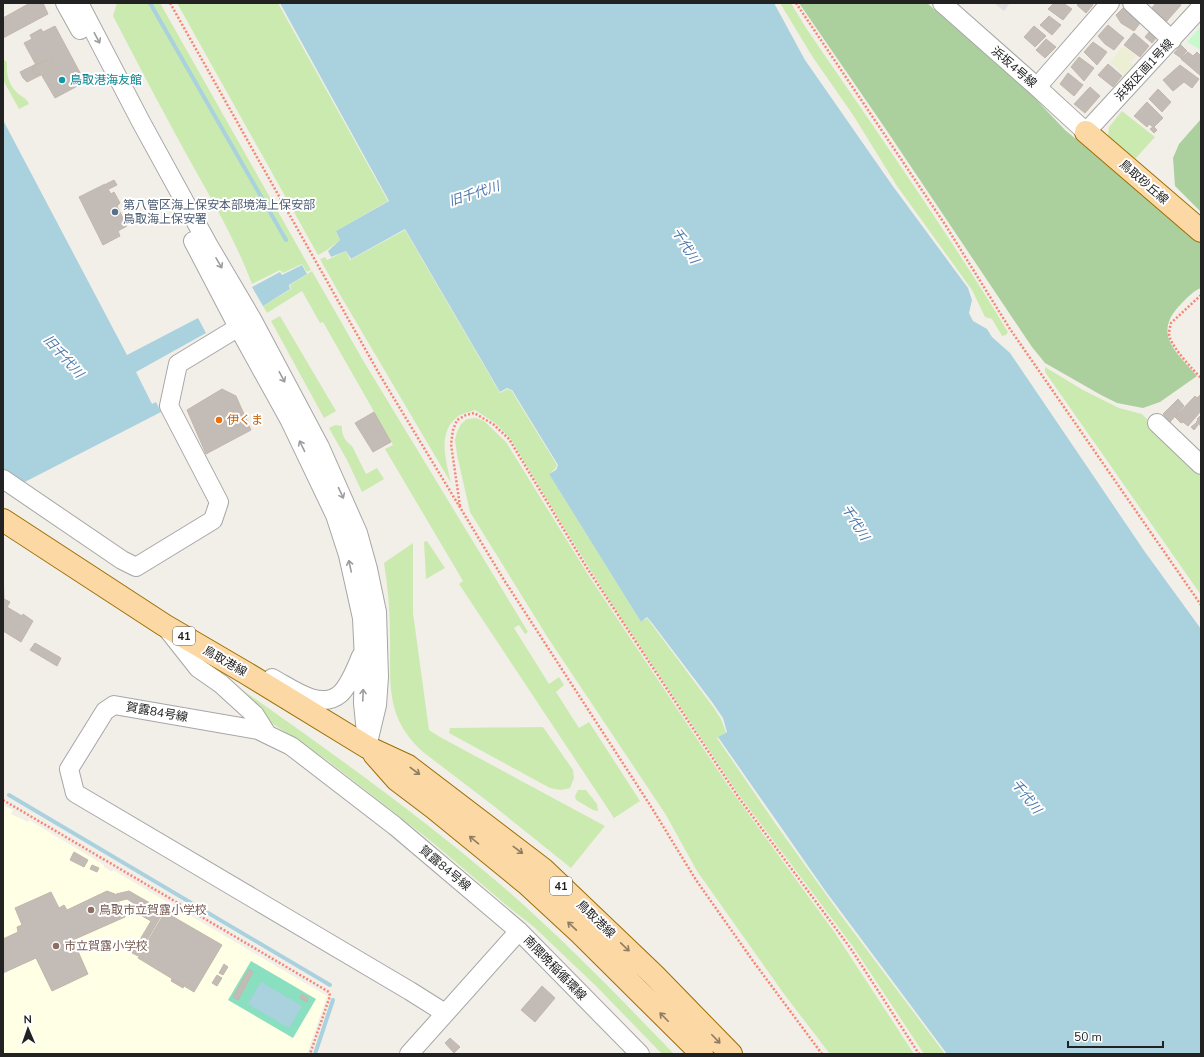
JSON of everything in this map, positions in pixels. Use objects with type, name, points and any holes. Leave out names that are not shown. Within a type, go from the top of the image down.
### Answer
[{"type":"main road","name":"鳥取砂丘線","points":[[1086,132],[1201,231]]},
{"type":"main road","name":"鳥取港線","points":[[3,520],[164,625],[367,747],[408,766],[543,869],[654,975],[731,1054]]},
{"type":"main road","name":"鳥取港線","points":[[367,747],[397,780],[434,808],[527,884],[580,933],[702,1054]]},
{"type":"street","points":[[65,3],[245,323],[320,447],[358,533],[368,569],[377,612],[379,677],[377,705],[367,747]]},
{"type":"street","points":[[79,3],[141,122],[209,246],[335,515],[348,555],[362,618],[364,649],[363,703],[367,747]]},
{"type":"street","name":"浜坂4号線","points":[[942,3],[1086,132]]},
{"type":"street","points":[[1037,87],[1110,3]]},
{"type":"street","points":[[1132,3],[1172,40]]},
{"type":"street","name":"浜坂区画1号線","points":[[1086,132],[1201,7]]},
{"type":"street","points":[[3,479],[122,560],[136,567],[213,520],[219,502],[169,406],[178,364],[245,323]]},
{"type":"street","points":[[1157,423],[1201,465]]},
{"type":"street","points":[[164,625],[198,668],[220,684],[250,710],[267,734]]},
{"type":"street","points":[[246,673],[272,678],[310,698],[328,701],[341,694],[354,673],[364,649]]},
{"type":"street","name":"賀露84号線","points":[[445,1013],[76,792],[69,769],[105,711],[114,705],[258,730],[291,746],[395,826],[519,931]]},
{"type":"street","name":"南隈晩稲循環線","points":[[409,1054],[519,931],[629,1050]]},
{"type":"path","points":[[170,3],[381,377],[504,580],[650,805],[696,880],[753,961],[822,1054]]},
{"type":"path","points":[[796,3],[946,226],[1010,329],[1201,605]]},
{"type":"path","points":[[1201,295],[1172,323],[1169,329],[1169,337],[1173,344],[1201,378]]},
{"type":"path","points":[[460,508],[451,444],[453,430],[458,420],[466,415],[474,413],[493,424],[509,439],[587,568],[739,798],[851,949],[919,1054]]},
{"type":"path","points":[[3,800],[329,992],[330,996],[310,1054]]},
{"type":"shaded area","points":[[994,3],[1010,3],[1004,11]]},
{"type":"shaded area","points":[[1123,46],[1136,56],[1130,62],[1137,68],[1128,79],[1110,62]]},
{"type":"shaded area","name":"鳥取市立賀露小学校","points":[[3,805],[13,810],[11,814],[28,822],[29,820],[104,865],[104,867],[112,872],[113,870],[327,996],[307,1054],[3,1054]]},
{"type":"green space","points":[[117,3],[160,3],[311,270],[307,272],[302,264],[283,273],[280,270],[252,284],[239,252],[223,221],[113,16]]},
{"type":"green space","points":[[177,3],[278,3],[388,201],[336,231],[340,240],[318,255]]},
{"type":"green space","points":[[780,3],[791,3],[806,28],[960,255],[1008,332],[1006,335],[1002,336],[992,319],[985,317],[972,290],[897,186],[853,115],[812,56]]},
{"type":"green space","points":[[799,3],[927,3],[1028,91],[1065,130],[1201,242],[1201,288],[1191,294],[1182,303],[1173,314],[1168,324],[1170,342],[1181,359],[1197,376],[1160,402],[1143,408],[1117,403],[1045,363],[1032,347]]},
{"type":"green space","points":[[1201,26],[1201,50],[1187,42]]},
{"type":"green space","points":[[3,59],[7,62],[7,72],[13,88],[29,104],[19,109],[3,80]]},
{"type":"green space","points":[[1122,111],[1155,137],[1135,159],[1108,136],[1109,127]]},
{"type":"green space","points":[[1201,119],[1201,212],[1175,186],[1173,158],[1179,144]]},
{"type":"green space","points":[[405,230],[500,393],[507,389],[511,390],[557,465],[549,474],[641,622],[647,618],[721,719],[726,732],[717,738],[840,914],[945,1054],[924,1054],[854,948],[739,795],[608,598],[510,438],[495,423],[475,410],[460,415],[453,421],[445,437],[445,456],[451,483],[320,259],[325,257],[327,260],[346,251],[350,260]]},
{"type":"green space","points":[[312,271],[364,362],[528,632],[525,634],[519,625],[514,628],[549,684],[559,677],[564,685],[556,692],[579,728],[589,722],[640,801],[614,818],[459,584],[463,581],[385,449],[393,445],[323,322],[320,323],[302,291],[267,313],[263,306],[291,289],[290,285]]},
{"type":"green space","points":[[280,316],[336,411],[324,418],[271,321]]},
{"type":"green space","points":[[1045,367],[1083,390],[1119,408],[1142,414],[1201,474],[1201,595],[1045,372]]},
{"type":"green space","points":[[476,418],[484,421],[506,442],[589,576],[731,790],[835,933],[914,1054],[830,1054],[784,994],[697,871],[666,815],[548,638],[470,512],[455,440],[461,424],[467,419]]},
{"type":"green space","points":[[335,425],[342,426],[344,437],[352,446],[366,474],[377,468],[384,479],[362,492],[347,460],[329,428]]},
{"type":"green space","points":[[427,541],[445,568],[426,579],[424,542]]},
{"type":"green space","points":[[413,543],[413,613],[429,730],[605,826],[571,868],[423,752],[410,739],[402,726],[392,698],[388,591],[384,563]]},
{"type":"green space","points":[[201,661],[354,769],[465,855],[501,885],[568,946],[674,1054],[662,1054],[596,986],[534,927],[432,842],[328,761],[267,720]]},
{"type":"green space","points":[[543,727],[573,770],[574,778],[570,788],[561,790],[550,788],[449,733],[450,728]]},
{"type":"green space","points":[[578,790],[586,790],[597,804],[598,811],[593,810],[576,800],[575,796]]},
{"type":"green space","points":[[251,961],[316,999],[293,1038],[228,1000]]},
{"type":"water","points":[[280,3],[774,3],[805,60],[892,185],[968,288],[972,300],[969,313],[973,321],[987,329],[992,337],[1010,353],[1145,552],[1201,629],[1201,1054],[947,1054],[824,889],[718,737],[727,732],[723,718],[712,702],[647,617],[641,622],[549,474],[556,470],[558,465],[512,390],[507,388],[500,392],[405,229],[351,259],[346,251],[331,257],[328,251],[340,240],[336,231],[389,201]]},
{"type":"water","name":"旧千代川","points":[[3,120],[127,355],[198,318],[206,333],[136,372],[152,404],[156,402],[161,412],[17,486],[3,476]]},
{"type":"water","points":[[302,265],[307,274],[289,285],[290,289],[263,306],[252,287],[280,272],[282,275]]},
{"type":"water","points":[[261,982],[302,1006],[289,1028],[248,1004]]},
{"type":"building","points":[[30,3],[43,3],[48,14],[3,38],[3,18]]},
{"type":"building","points":[[1054,3],[1063,3],[1072,9],[1063,20],[1048,9]]},
{"type":"building","points":[[1079,3],[1092,3],[1093,5],[1086,13],[1077,5]]},
{"type":"building","points":[[1156,3],[1179,3],[1181,5],[1166,22],[1151,9]]},
{"type":"building","points":[[1123,8],[1140,23],[1134,31],[1121,23],[1116,15]]},
{"type":"building","points":[[1049,16],[1061,25],[1052,35],[1040,25]]},
{"type":"building","points":[[1108,25],[1124,38],[1114,50],[1105,44],[1098,36]]},
{"type":"building","points":[[55,26],[85,82],[55,98],[41,74],[56,65],[51,57],[36,65],[24,43],[32,39],[30,35],[41,29],[43,32]]},
{"type":"building","points":[[1034,26],[1046,36],[1035,47],[1024,37]]},
{"type":"building","points":[[1150,31],[1157,37],[1152,43],[1145,37]]},
{"type":"building","points":[[1134,33],[1149,46],[1140,57],[1124,45]]},
{"type":"building","points":[[1046,39],[1056,47],[1045,58],[1036,50]]},
{"type":"building","points":[[1093,42],[1107,52],[1097,65],[1084,52]]},
{"type":"building","points":[[1181,45],[1187,51],[1181,58],[1174,53]]},
{"type":"building","points":[[1188,52],[1193,56],[1197,52],[1201,56],[1201,76],[1181,59]]},
{"type":"building","points":[[1079,57],[1094,68],[1084,81],[1071,67]]},
{"type":"building","points":[[51,58],[55,65],[37,75],[33,72],[34,66]]},
{"type":"building","points":[[36,64],[33,72],[41,75],[27,82],[20,72]]},
{"type":"building","points":[[1108,64],[1122,76],[1113,87],[1098,75]]},
{"type":"building","points":[[1180,65],[1199,79],[1192,88],[1184,82],[1173,91],[1163,80]]},
{"type":"building","points":[[1068,73],[1083,85],[1074,96],[1060,84]]},
{"type":"building","points":[[1090,87],[1100,96],[1085,113],[1074,104]]},
{"type":"building","points":[[1158,89],[1171,102],[1162,112],[1149,99]]},
{"type":"building","points":[[1147,102],[1163,118],[1154,127],[1157,130],[1154,133],[1150,129],[1153,127],[1149,124],[1147,127],[1134,116]]},
{"type":"building","points":[[114,180],[117,185],[109,189],[106,184]]},
{"type":"building","points":[[105,184],[111,194],[114,192],[120,203],[117,206],[127,226],[118,231],[120,236],[103,245],[79,197]]},
{"type":"building","name":"伊くま","points":[[222,389],[236,396],[251,430],[206,454],[187,410]]},
{"type":"building","points":[[1201,394],[1201,411],[1188,426],[1183,422],[1181,423],[1175,417],[1195,396],[1197,398]]},
{"type":"building","points":[[1178,399],[1184,406],[1170,422],[1163,414]]},
{"type":"building","points":[[374,412],[391,442],[373,452],[355,423]]},
{"type":"building","points":[[1201,415],[1201,426],[1196,422]]},
{"type":"building","points":[[1196,423],[1198,425],[1194,430],[1191,427]]},
{"type":"building","points":[[3,570],[4,599],[10,602],[7,607],[22,616],[23,614],[33,621],[21,642],[3,631]]},
{"type":"building","points":[[35,643],[61,658],[57,666],[30,650]]},
{"type":"building","points":[[74,852],[88,860],[84,867],[70,860]]},
{"type":"building","points":[[92,865],[99,868],[97,872],[90,869]]},
{"type":"building","points":[[107,891],[115,894],[125,917],[73,940],[88,974],[52,991],[36,958],[3,973],[3,939],[18,932],[17,927],[22,925],[15,908],[51,892],[59,908],[64,905],[67,910]]},
{"type":"building","points":[[129,891],[164,911],[138,956],[132,953],[151,921],[142,916],[144,910],[127,899],[119,901],[116,894]]},
{"type":"building","points":[[165,912],[222,945],[194,992],[138,958]]},
{"type":"building","points":[[224,964],[228,967],[223,975],[219,973]]},
{"type":"building","points":[[249,969],[253,972],[238,1000],[233,997]]},
{"type":"building","points":[[217,975],[222,978],[217,986],[212,983]]},
{"type":"building","points":[[172,979],[184,986],[183,988],[171,981]]},
{"type":"building","points":[[542,986],[555,998],[535,1022],[521,1010]]},
{"type":"building","points":[[302,994],[308,998],[307,1002],[300,998]]},
{"type":"building","points":[[450,1038],[460,1047],[454,1053],[445,1043]]},
{"type":"waterway","points":[[150,3],[286,240]]},
{"type":"waterway","points":[[9,795],[330,985]]},
{"type":"waterway","points":[[315,1054],[333,1000]]},
{"type":"place","name":"鳥取港海友館","points":[[62,80]]},
{"type":"place","name":"第八管区海上保安本部境海上保安部 鳥取海上保安署","points":[[115,212]]},
{"type":"place","name":"伊くま","points":[[219,420]]},
{"type":"place","name":"鳥取市立賀露小学校","points":[[91,910]]},
{"type":"place","name":"市立賀露小学校","points":[[56,946]]},
{"type":"water label","name":"千代川","points":[[686,245]]},
{"type":"water label","name":"千代川","points":[[856,522]]},
{"type":"water label","name":"千代川","points":[[1027,796]]}]
